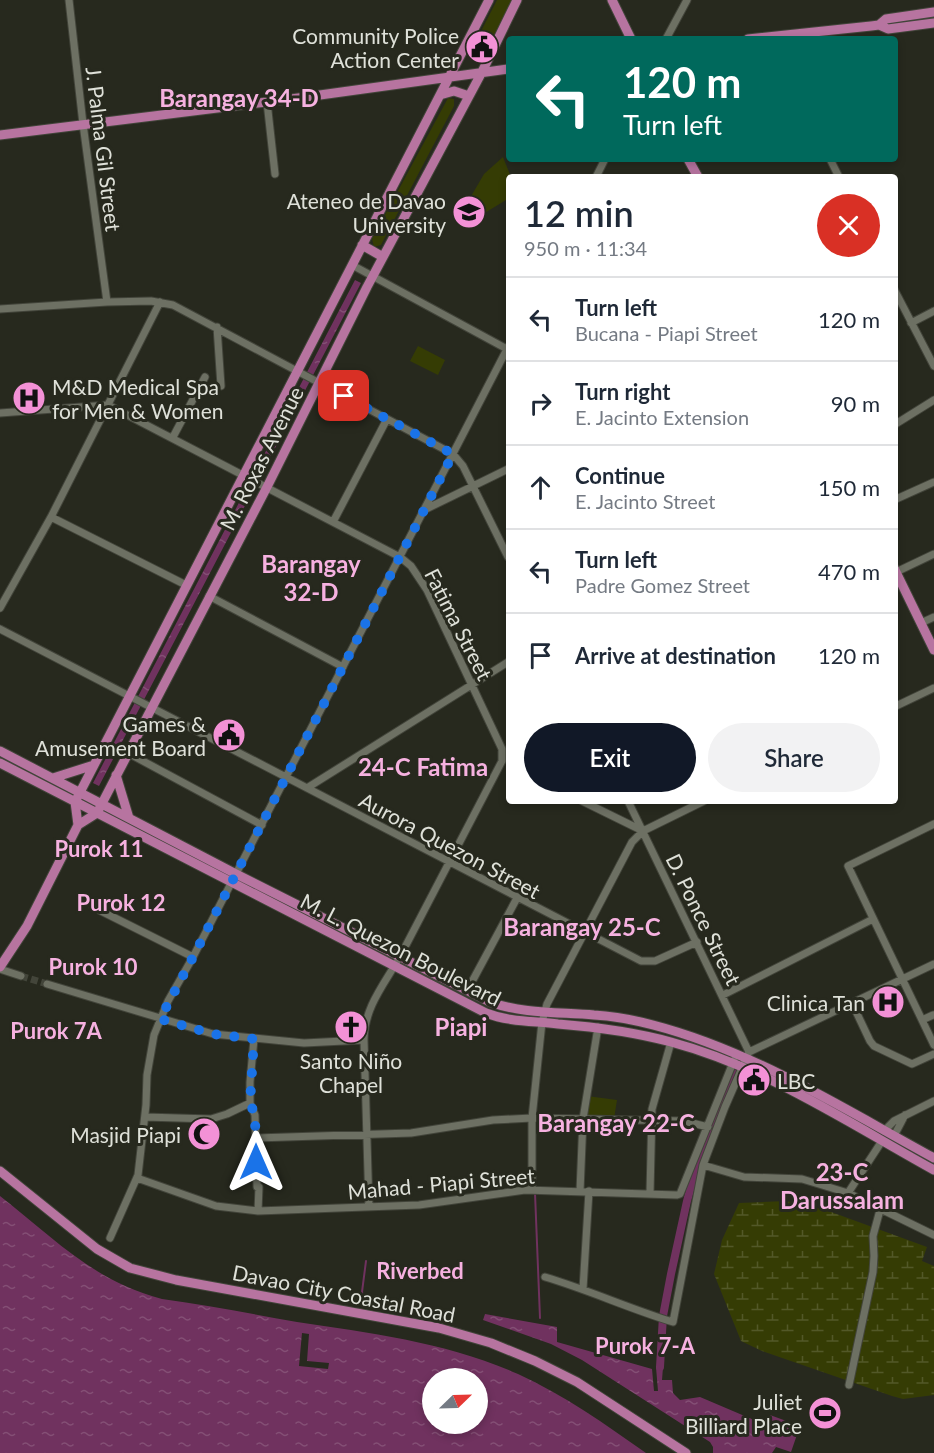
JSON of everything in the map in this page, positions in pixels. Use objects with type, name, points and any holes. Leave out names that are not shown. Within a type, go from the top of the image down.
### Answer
[{"type":"main road","name":"M. Roxas Avenue","points":[[75,802],[186,585],[255,481],[309,376],[352,265],[489,0]]},
{"type":"main road","name":"M. Roxas Avenue","points":[[96,813],[209,596],[255,481],[309,376],[373,277],[482,72],[517,0]]},
{"type":"main road","points":[[612,0],[629,35]]},
{"type":"main road","points":[[879,25],[886,19],[934,12]]},
{"type":"main road","points":[[788,36],[879,25],[888,29],[934,23]]},
{"type":"main road","points":[[0,135],[506,69]]},
{"type":"main road","points":[[440,95],[454,90],[469,96]]},
{"type":"main road","points":[[362,245],[383,257]]},
{"type":"main road","points":[[898,579],[934,650]]},
{"type":"main road","name":"M. L. Quezon Boulevard","points":[[0,751],[129,818],[394,967],[495,1017],[504,1020],[543,1017],[624,1018],[656,1026],[734,1058]]},
{"type":"main road","name":"M. L. Quezon Boulevard","points":[[0,763],[96,813],[501,1006],[543,1017],[746,1059],[934,1158]]},
{"type":"main road","points":[[53,778],[94,765]]},
{"type":"main road","points":[[116,775],[129,818]]},
{"type":"main road","points":[[75,802],[78,825]]},
{"type":"main road","points":[[0,968],[27,926],[78,825],[96,813]]},
{"type":"main road","name":"M. L. Quezon Boulevard","points":[[746,1059],[777,1084],[934,1170]]},
{"type":"main road","name":"Davao City Coastal Road","points":[[0,1171],[97,1249],[130,1268],[176,1280],[439,1328],[491,1343],[577,1382],[686,1453]]},
{"type":"street","name":"J. Palma Gil Street","points":[[69,0],[83,124],[108,302]]},
{"type":"street","points":[[668,36],[687,0]]},
{"type":"street","points":[[267,102],[275,174]]},
{"type":"street","points":[[352,265],[506,347]]},
{"type":"street","points":[[898,297],[934,366]]},
{"type":"street","points":[[0,309],[108,302],[160,302],[172,305],[453,454],[463,465],[506,553]]},
{"type":"street","points":[[0,608],[51,517],[160,302]]},
{"type":"street","points":[[911,323],[934,311]]},
{"type":"street","points":[[217,327],[221,386]]},
{"type":"street","points":[[110,1238],[137,1178],[149,1063],[154,1035],[160,1019],[506,352]]},
{"type":"street","points":[[173,437],[205,377]]},
{"type":"street","points":[[898,422],[934,400]]},
{"type":"street","points":[[0,413],[108,405],[400,557]]},
{"type":"street","points":[[333,522],[387,419]]},
{"type":"street","points":[[424,510],[506,470]]},
{"type":"street","points":[[898,498],[934,482]]},
{"type":"street","points":[[51,517],[186,585]]},
{"type":"street","points":[[898,569],[934,554]]},
{"type":"street","name":"Fatima Street","points":[[369,1207],[365,1022],[371,1006],[505,763],[502,749],[427,590],[411,566],[400,557]]},
{"type":"street","points":[[209,596],[344,667]]},
{"type":"street","points":[[921,623],[934,617]]},
{"type":"street","name":"Aurora Quezon Street","points":[[0,629],[584,933],[646,962],[655,961],[697,942]]},
{"type":"street","points":[[307,788],[506,663]]},
{"type":"street","points":[[898,705],[934,688]]},
{"type":"street","points":[[128,753],[262,825]]},
{"type":"street","points":[[588,804],[643,831]]},
{"type":"street","name":"D. Ponce Street","points":[[630,804],[723,994],[746,1059]]},
{"type":"street","points":[[532,1190],[532,1118],[543,1017],[629,847],[643,831],[698,804]]},
{"type":"street","points":[[934,824],[848,866],[934,1045]]},
{"type":"street","points":[[467,991],[517,898]]},
{"type":"street","points":[[93,907],[193,957]]},
{"type":"street","points":[[723,994],[873,919]]},
{"type":"street","points":[[545,1277],[584,1288],[657,1318],[673,1322],[703,1165],[746,1059],[852,1003],[934,964]]},
{"type":"street","points":[[0,968],[21,976]]},
{"type":"street","points":[[47,984],[213,1034],[304,1043],[364,1040]]},
{"type":"street","points":[[852,1003],[874,1046],[912,1064],[934,1054]]},
{"type":"street","points":[[922,1020],[933,1014]]},
{"type":"street","points":[[580,1191],[583,1119],[598,1027]]},
{"type":"street","points":[[254,1039],[250,1103],[255,1115],[258,1211]]},
{"type":"street","points":[[650,1193],[652,1109],[671,1042]]},
{"type":"street","points":[[256,1138],[411,1133],[494,1120],[532,1118],[684,1121],[708,1127],[734,1058]]},
{"type":"street","points":[[884,1131],[888,1125],[934,1101]]},
{"type":"street","points":[[145,1117],[211,1119],[250,1103]]},
{"type":"street","points":[[894,1136],[905,1115]]},
{"type":"street","name":"Mahad - Piapi Street","points":[[137,1178],[216,1206],[258,1211],[419,1205],[532,1190],[680,1194],[708,1127]]},
{"type":"street","points":[[848,1194],[882,1141]]},
{"type":"street","points":[[703,1165],[744,1177],[802,1179],[848,1194],[934,1235]]},
{"type":"street","points":[[584,1288],[589,1191]]},
{"type":"street","points":[[849,1385],[873,1272],[873,1236],[880,1210]]},
{"type":"green space","points":[[497,0],[512,0],[490,43],[478,37]]},
{"type":"green space","points":[[448,98],[454,99],[454,106],[381,245],[374,247],[372,239]]},
{"type":"green space","points":[[503,157],[510,174],[506,174],[506,200],[470,222],[459,217],[484,174]]},
{"type":"green space","points":[[418,346],[445,360],[438,375],[410,361]]},
{"type":"green space","points":[[587,1096],[617,1100],[614,1119],[584,1115]]},
{"type":"green space","points":[[786,1201],[823,1209],[927,1247],[922,1261],[934,1266],[934,1395],[903,1399],[892,1396],[762,1351],[741,1341],[714,1274],[722,1240],[739,1203]]},
{"type":"water","points":[[355,280],[361,283],[99,786],[93,783]]},
{"type":"water","points":[[0,1196],[95,1270],[137,1291],[162,1299],[409,1340],[465,1354],[518,1374],[552,1391],[646,1453],[0,1453]]},
{"type":"water","points":[[485,1314],[557,1327],[557,1342],[652,1369],[654,1391],[658,1391],[656,1367],[663,1367],[662,1380],[672,1380],[673,1393],[680,1400],[700,1397],[766,1425],[770,1415],[800,1426],[791,1452],[776,1447],[772,1453],[713,1453],[710,1442],[582,1360],[551,1344],[483,1320]]},
{"type":"pier","points":[[302,1333],[309,1334],[307,1361],[329,1363],[328,1369],[299,1366]]},
{"type":"waterway","points":[[660,1367],[663,1316],[687,1201],[696,1169],[736,1070]]},
{"type":"waterway","points":[[535,1193],[540,1318]]},
{"type":"waterway","points":[[363,1297],[366,1261]]},
{"type":"waterway","points":[[358,1296],[362,1292]]},
{"type":"tunnel","points":[[21,976],[47,984]]},
{"type":"place","name":"Community Police Action Center","points":[[482,47]]},
{"type":"place","name":"Ateneo de Davao University","points":[[469,212]]},
{"type":"place","name":"M&D Medical Spa for Men & Women","points":[[29,398]]},
{"type":"place","name":"Games & Amusement Board","points":[[229,735]]},
{"type":"place","name":"Clinica Tan","points":[[888,1002]]},
{"type":"place","name":"Santo Niño Chapel","points":[[351,1027]]},
{"type":"place","name":"LBC","points":[[754,1080]]},
{"type":"place","name":"Masjid Piapi","points":[[204,1134]]},
{"type":"place","name":"Juliet Billiard Place","points":[[825,1413]]},
{"type":"district","name":"Barangay 34-D","points":[[239,97]]},
{"type":"district","name":"Barangay 32-D","points":[[311,577]]},
{"type":"district","name":"24-C Fatima","points":[[423,766]]},
{"type":"district","name":"Purok 11","points":[[99,848]]},
{"type":"district","name":"Purok 12","points":[[121,902]]},
{"type":"district","name":"Barangay 25-C","points":[[582,926]]},
{"type":"district","name":"Purok 10","points":[[93,966]]},
{"type":"district","name":"Piapi","points":[[461,1026]]},
{"type":"district","name":"Purok 7A","points":[[56,1030]]},
{"type":"district","name":"Barangay 22-C","points":[[616,1122]]},
{"type":"district","name":"23-C Darussalam","points":[[842,1185]]},
{"type":"district","name":"Riverbed","points":[[420,1270]]},
{"type":"district","name":"Purok 7-A","points":[[645,1345]]},
{"type":"route","points":[[256,1162],[255,1115],[250,1103],[254,1039],[213,1034],[160,1019],[453,454],[344,396]]}]
